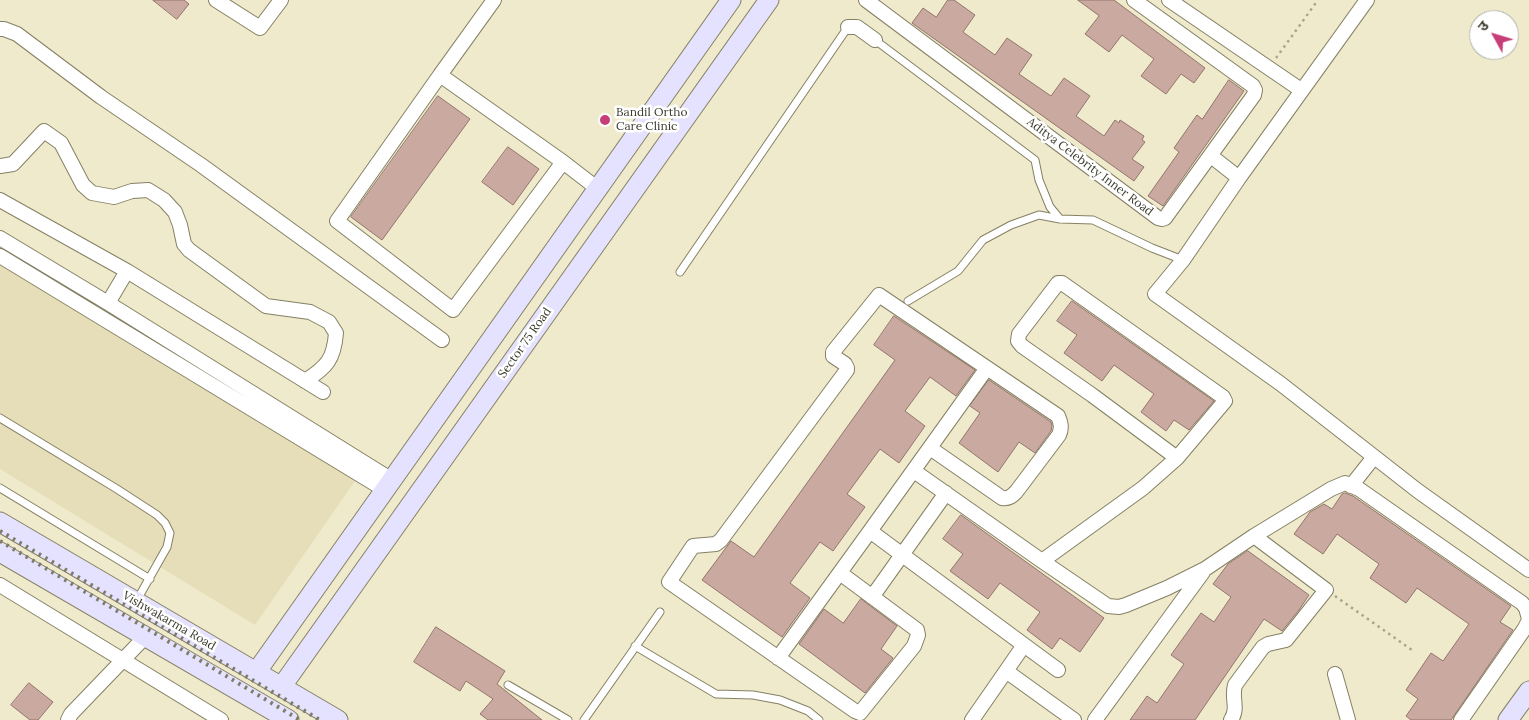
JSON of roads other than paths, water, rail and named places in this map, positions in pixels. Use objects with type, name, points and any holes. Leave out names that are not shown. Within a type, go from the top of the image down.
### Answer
[{"type":"street","points":[[216,0],[260,28],[281,0]]},
{"type":"street","points":[[494,0],[337,221],[453,310],[563,162]]},
{"type":"street","points":[[257,671],[731,0]]},
{"type":"street","name":"Sector 75 Road","points":[[282,686],[769,0]]},
{"type":"street","name":"Aditya Celebrity Inner Road","points":[[866,0],[1158,218],[1162,219],[1165,218],[1211,156],[1254,95],[1255,90],[1134,0]]},
{"type":"street","points":[[1169,0],[1301,90]]},
{"type":"street","points":[[1367,0],[1301,90],[1183,260],[1154,294],[1281,384],[1418,491],[1529,570]]},
{"type":"street","points":[[848,27],[857,27],[874,40]]},
{"type":"street","points":[[0,29],[17,34],[101,97],[201,165],[442,340]]},
{"type":"street","points":[[440,75],[598,189]]},
{"type":"street","points":[[0,166],[13,164],[44,131],[61,143],[82,185],[92,193],[114,197],[148,190],[164,200],[175,212],[180,224],[184,244],[189,250],[266,306],[310,312],[329,322],[336,333],[335,348],[325,368],[305,381]]},
{"type":"street","points":[[1211,156],[1239,178]]},
{"type":"street","points":[[0,200],[127,271],[323,392]]},
{"type":"street","points":[[0,238],[108,303],[388,485]]},
{"type":"street","points":[[0,256],[388,485]]},
{"type":"street","points":[[108,303],[127,271]]},
{"type":"street","points":[[1042,561],[1143,488],[1177,458],[1224,403],[1224,399],[1062,283],[1058,283],[1019,334],[1018,341],[1022,346],[1177,458]]},
{"type":"street","points":[[840,573],[917,630],[918,635],[914,646],[862,712],[856,712],[669,582],[693,546],[716,544],[721,540],[846,370],[846,365],[833,356],[833,352],[879,295],[1058,416],[1062,430],[1016,492],[1007,499],[1002,498],[930,448]]},
{"type":"street","points":[[778,658],[987,368]]},
{"type":"street","points":[[1352,486],[1374,457]]},
{"type":"street","points":[[914,470],[1042,561],[1108,606],[1113,607],[1120,607],[1142,598],[1204,569],[1331,489],[1345,483],[1359,489],[1522,602],[1526,608],[1529,619],[1526,628],[1461,720]]},
{"type":"street","points":[[872,597],[946,493]]},
{"type":"street","name":"Vishwakarma Road","points":[[0,522],[338,720]]},
{"type":"street","points":[[870,531],[1058,670]]},
{"type":"street","points":[[1231,720],[1235,712],[1233,690],[1235,685],[1265,645],[1286,640],[1326,590],[1254,536]]},
{"type":"street","name":"Vishwakarma Road","points":[[0,552],[289,720]]},
{"type":"street","points":[[1095,720],[1204,569]]},
{"type":"street","points":[[0,586],[221,720]]},
{"type":"street","points":[[287,628],[311,645]]},
{"type":"street","points":[[68,720],[71,714],[145,637]]},
{"type":"street","points":[[972,720],[1024,645]]},
{"type":"street","points":[[1006,671],[1074,720]]},
{"type":"street","points":[[1335,674],[1348,720]]},
{"type":"street","points":[[1508,720],[1529,691]]},
{"type":"lane","points":[[680,272],[848,27]]},
{"type":"lane","points":[[874,40],[1036,160],[1038,180],[1050,207],[1060,219]]},
{"type":"lane","points":[[908,301],[958,271],[983,240],[1011,225],[1038,215],[1060,219],[1093,220],[1152,248],[1183,260]]},
{"type":"lane","points":[[0,418],[125,494],[157,515],[165,523],[170,533],[167,547],[136,601]]},
{"type":"lane","points":[[0,488],[150,579]]},
{"type":"lane","points":[[584,720],[660,612]]},
{"type":"lane","points":[[635,646],[716,694],[753,695],[780,700],[808,711],[819,720]]},
{"type":"lane","points":[[508,686],[568,720]]},
{"type":"railway","points":[[0,531],[320,720]]},
{"type":"railway","points":[[0,541],[300,720]]},
{"type":"place","name":"Bandil Ortho Care Clinic","points":[[605,120]]}]
